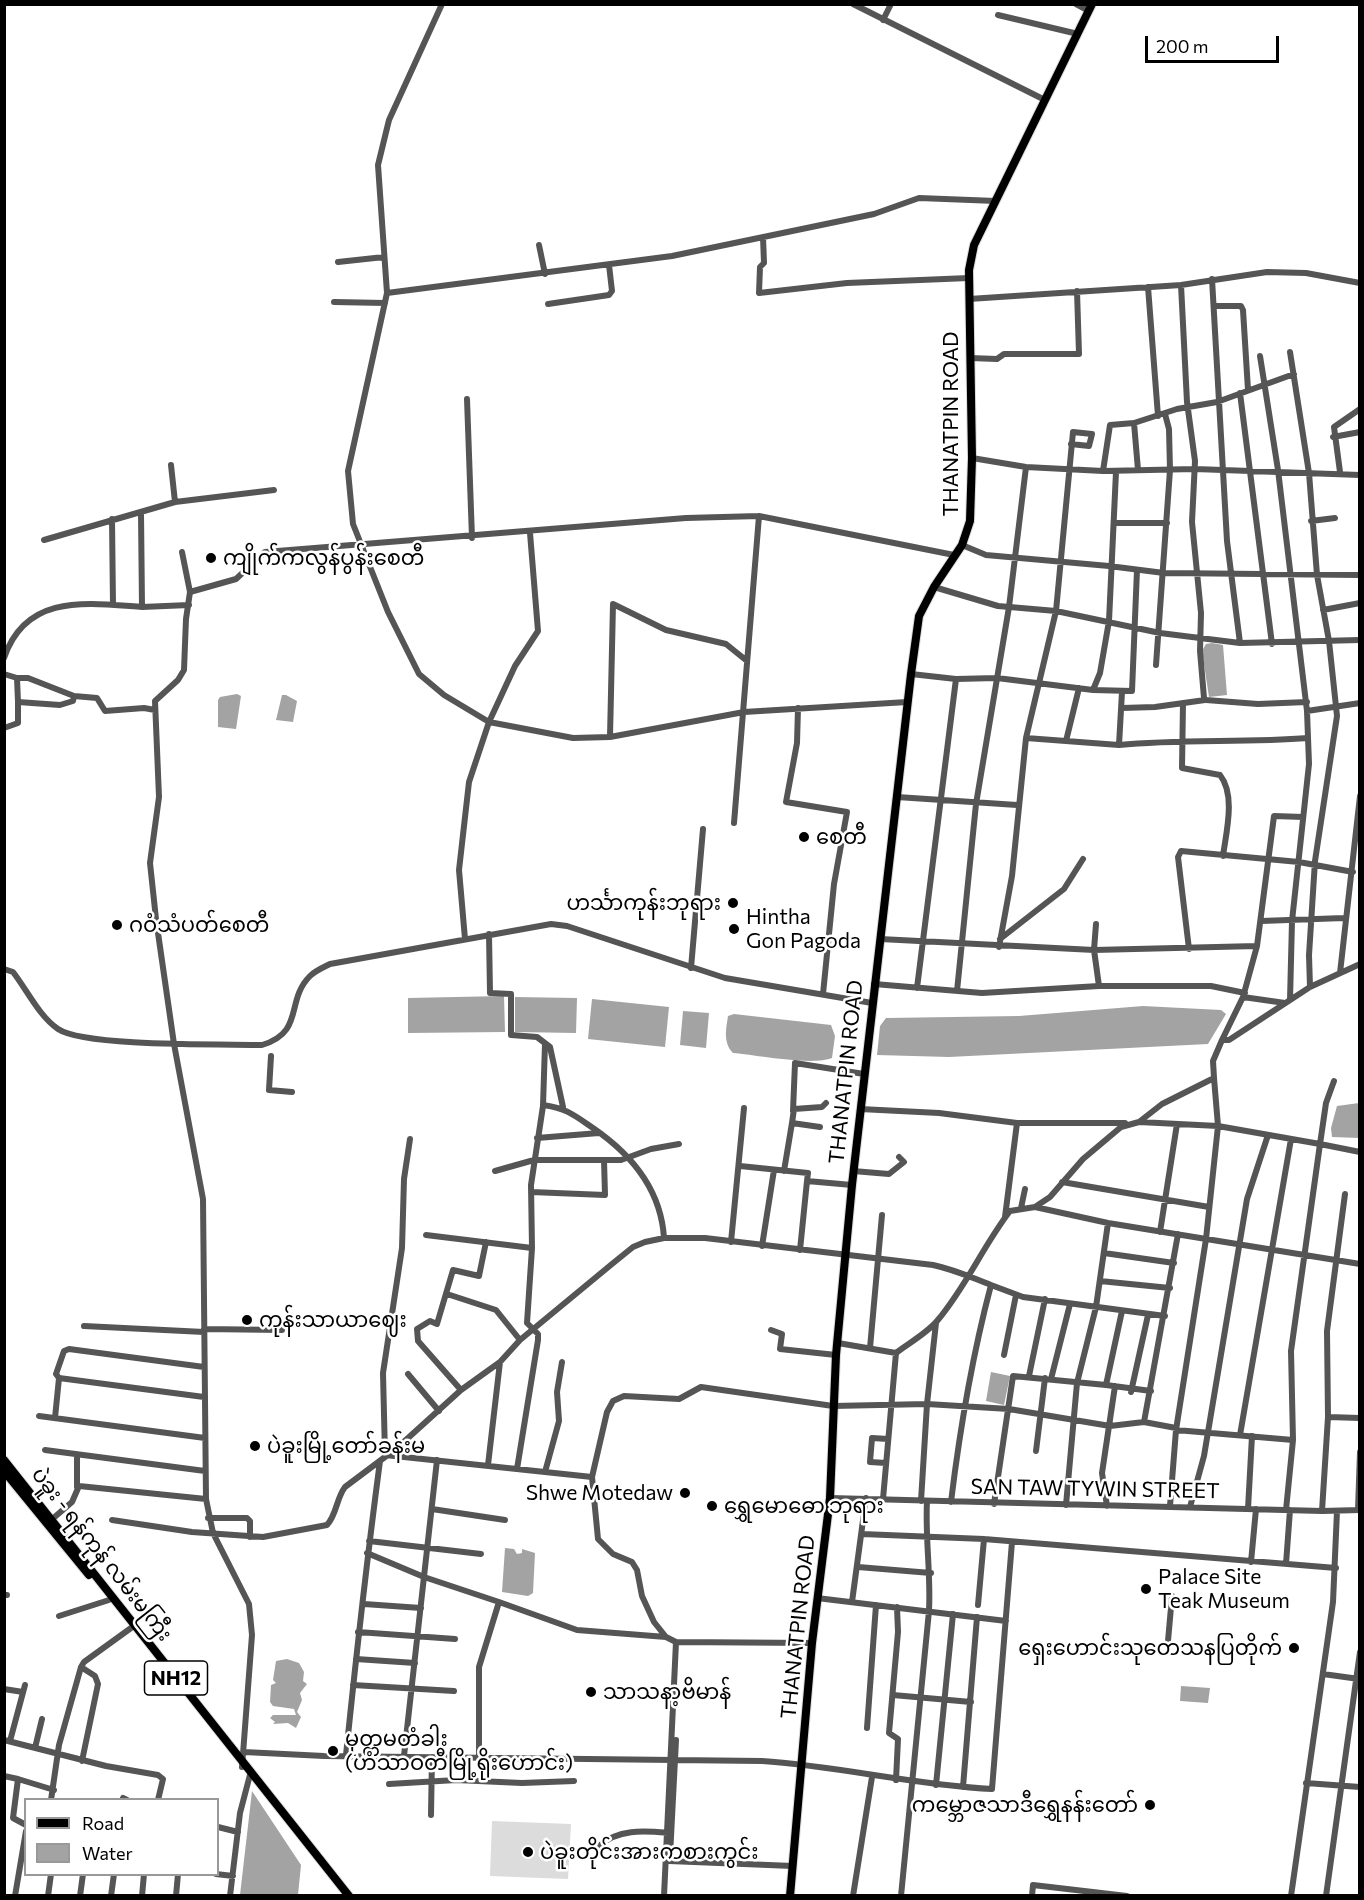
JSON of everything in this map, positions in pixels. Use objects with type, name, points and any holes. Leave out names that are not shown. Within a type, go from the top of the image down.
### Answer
[{"type":"highway","name":"ပဲခူး - ရန်ကုန် လမ်းမကြီး","points":[[4,1460],[131,1628],[243,1760]]},
{"type":"highway","name":"ပဲခူး - ရန်ကုန် လမ်းမကြီး","points":[[4,1471],[50,1521],[243,1760],[250,1774],[343,1896]]},
{"type":"highway","name":"ပဲခူး - ရန်ကုန် လမ်းမကြီး","points":[[250,1774],[349,1896]]},
{"type":"main road","name":"THANATPIN ROAD","points":[[790,1896],[812,1643],[830,1498],[836,1355],[853,1171],[910,674],[919,616],[934,587],[962,545],[970,521],[972,458],[969,278],[974,245],[1090,8]]},
{"type":"street","points":[[442,4],[389,120],[378,165],[387,294],[348,471],[353,524],[388,612],[419,674],[444,695],[489,722],[573,738],[610,737],[744,712],[907,702]]},
{"type":"street","points":[[853,4],[1045,100]]},
{"type":"street","points":[[883,20],[891,4]]},
{"type":"street","points":[[1076,4],[1090,8]]},
{"type":"street","points":[[998,15],[1077,33]]},
{"type":"street","points":[[387,294],[672,256],[874,213],[919,198],[996,201]]},
{"type":"street","points":[[763,237],[764,263],[760,267],[759,293],[840,284],[969,278]]},
{"type":"street","points":[[539,245],[545,274]]},
{"type":"street","points":[[338,262],[384,257]]},
{"type":"street","points":[[548,304],[609,295],[612,291],[609,265]]},
{"type":"street","points":[[969,299],[1181,285],[1212,279],[1277,273],[1306,273],[1359,283]]},
{"type":"street","points":[[1212,279],[1217,402],[1224,470],[1230,573],[1240,644]]},
{"type":"street","points":[[1181,285],[1195,469],[1192,522],[1205,700]]},
{"type":"street","points":[[1148,287],[1158,416]]},
{"type":"street","points":[[970,358],[997,359],[1008,354],[1078,354],[1077,291]]},
{"type":"street","points":[[334,302],[385,303]]},
{"type":"street","points":[[1214,306],[1241,306],[1243,310],[1248,390]]},
{"type":"street","points":[[1290,352],[1309,473],[1317,575],[1329,641],[1337,716],[1315,866],[1310,987]]},
{"type":"street","points":[[1260,356],[1278,470],[1307,702],[1309,764],[1292,921],[1287,1001]]},
{"type":"street","points":[[1103,471],[1109,427],[1217,402],[1294,374]]},
{"type":"street","points":[[1240,393],[1272,644]]},
{"type":"street","points":[[467,399],[472,538]]},
{"type":"street","points":[[1340,472],[1334,427],[1359,409]]},
{"type":"street","points":[[1156,665],[1170,470],[1165,414]]},
{"type":"street","points":[[1134,423],[1138,470]]},
{"type":"street","points":[[1334,437],[1359,432]]},
{"type":"street","points":[[999,947],[1012,876],[1017,805],[1026,738],[1037,683],[1051,640],[1056,611],[1071,444]]},
{"type":"street","points":[[972,458],[1068,470],[1116,472],[1195,469],[1278,470],[1309,473],[1340,472],[1359,475]]},
{"type":"street","points":[[171,465],[175,502]]},
{"type":"street","points":[[957,991],[976,804],[1010,607],[1026,466]]},
{"type":"street","points":[[1093,690],[1100,673],[1109,621],[1116,472]]},
{"type":"street","points":[[44,540],[175,502],[274,490]]},
{"type":"street","points":[[141,513],[142,607]]},
{"type":"street","points":[[190,592],[236,579],[265,552],[472,538],[686,518],[759,516],[954,555]]},
{"type":"street","points":[[735,823],[759,516]]},
{"type":"street","points":[[1311,521],[1335,518]]},
{"type":"street","points":[[112,519],[113,605]]},
{"type":"street","points":[[1115,523],[1167,523]]},
{"type":"street","points":[[465,939],[459,870],[468,782],[489,722],[515,666],[538,631],[530,533]]},
{"type":"street","points":[[962,545],[977,554],[1164,573],[1359,575]]},
{"type":"street","points":[[182,552],[190,592],[184,643],[184,670],[178,680],[154,701],[159,797],[150,863],[174,1044],[203,1199],[205,1471],[208,1518],[213,1533],[249,1604],[252,1635],[243,1760],[346,1755],[802,1764],[872,1777],[992,1789],[1011,1542]]},
{"type":"street","points":[[910,674],[956,679],[997,678],[1122,692],[1133,689],[1137,570]]},
{"type":"street","points":[[934,587],[973,601],[1056,611],[1160,633],[1240,644],[1359,640]]},
{"type":"street","points":[[1323,610],[1359,603]]},
{"type":"street","points":[[610,737],[613,604],[666,630],[726,645],[747,662]]},
{"type":"street","points":[[4,658],[19,630],[39,612],[67,605],[142,607],[189,605]]},
{"type":"street","points":[[4,674],[17,678],[28,678],[74,696],[98,698],[105,711],[144,708],[155,710]]},
{"type":"street","points":[[4,728],[18,723],[17,678]]},
{"type":"street","points":[[917,988],[939,799],[950,740],[956,679]]},
{"type":"street","points":[[1066,741],[1079,688]]},
{"type":"street","points":[[1119,745],[1122,692]]},
{"type":"street","points":[[18,702],[60,705],[73,701],[74,696]]},
{"type":"street","points":[[1122,708],[1205,700],[1258,704],[1307,702]]},
{"type":"street","points":[[1183,703],[1182,768],[1220,774],[1225,783],[1228,796],[1223,856]]},
{"type":"street","points":[[1307,711],[1359,703]]},
{"type":"street","points":[[798,708],[797,743],[786,802],[847,812],[834,884],[823,994]]},
{"type":"street","points":[[1026,738],[1119,745],[1181,741],[1246,743],[1308,738]]},
{"type":"street","points":[[1340,973],[1344,918],[1355,875],[1359,796]]},
{"type":"street","points":[[897,797],[1017,805]]},
{"type":"street","points":[[1170,1506],[1176,1429],[1206,1239],[1218,1126],[1213,1061],[1244,995],[1257,946],[1274,816],[1304,817]]},
{"type":"street","points":[[692,968],[703,830]]},
{"type":"street","points":[[1189,949],[1178,856],[1182,851],[1299,862],[1355,875]]},
{"type":"street","points":[[1000,939],[1064,889],[1083,858]]},
{"type":"street","points":[[1261,921],[1311,921],[1344,918]]},
{"type":"street","points":[[4,969],[14,972],[47,1019],[69,1035],[174,1044],[264,1045],[283,1036],[289,1026],[301,988],[310,975],[330,964],[551,924],[567,926],[726,978],[872,1003]]},
{"type":"street","points":[[1096,924],[1094,950],[1099,986]]},
{"type":"street","points":[[489,934],[490,993],[511,994],[511,1035],[537,1037],[549,1047],[563,1107]]},
{"type":"street","points":[[879,939],[922,940],[999,947],[1057,946],[1094,950],[1257,946]]},
{"type":"street","points":[[1222,1040],[1229,1040],[1310,987],[1359,964]]},
{"type":"street","points":[[874,984],[1008,993],[1099,986],[1211,987],[1244,995],[1287,1001]]},
{"type":"street","points":[[517,1469],[538,1340],[538,1334],[527,1323],[526,1306],[532,1248],[531,1192],[543,1105],[545,1044]]},
{"type":"street","points":[[264,1045],[272,1057],[269,1090],[292,1092]]},
{"type":"street","points":[[784,1171],[792,1123],[795,1063],[864,1074]]},
{"type":"street","points":[[1035,1208],[1050,1197],[1083,1160],[1120,1128],[1139,1122],[1162,1104],[1214,1078]]},
{"type":"street","points":[[1286,1564],[1293,1440],[1291,1351],[1326,1103],[1335,1081]]},
{"type":"street","points":[[792,1111],[822,1107],[826,1103]]},
{"type":"street","points":[[543,1105],[563,1107],[628,1155],[650,1186],[663,1226],[664,1238]]},
{"type":"street","points":[[731,1242],[744,1108]]},
{"type":"street","points":[[860,1108],[939,1113],[1017,1124],[1139,1122],[1218,1126],[1359,1152]]},
{"type":"street","points":[[792,1123],[820,1127]]},
{"type":"street","points":[[1005,1218],[1017,1124]]},
{"type":"street","points":[[1160,1232],[1177,1124]]},
{"type":"street","points":[[537,1138],[601,1133]]},
{"type":"street","points":[[1190,1507],[1207,1434],[1247,1199],[1268,1135]]},
{"type":"street","points":[[385,1455],[383,1373],[402,1248],[404,1179],[410,1139]]},
{"type":"street","points":[[1240,1435],[1260,1334],[1271,1248],[1291,1139]]},
{"type":"street","points":[[495,1171],[535,1160],[621,1160],[628,1155],[679,1144]]},
{"type":"street","points":[[853,1171],[889,1174],[904,1162],[898,1157]]},
{"type":"street","points":[[531,1192],[605,1195],[604,1160]]},
{"type":"street","points":[[740,1166],[808,1173],[800,1250]]},
{"type":"street","points":[[762,1246],[774,1170]]},
{"type":"street","points":[[807,1181],[852,1185]]},
{"type":"street","points":[[1062,1182],[1209,1207]]},
{"type":"street","points":[[1021,1208],[1024,1189]]},
{"type":"street","points":[[1322,1511],[1328,1417],[1327,1331],[1345,1194]]},
{"type":"street","points":[[884,1499],[896,1353],[936,1323],[968,1277],[989,1239],[1013,1209],[1035,1208],[1160,1232],[1271,1248],[1359,1264]]},
{"type":"street","points":[[870,1348],[882,1215]]},
{"type":"street","points":[[1066,1505],[1077,1383],[1096,1307],[1108,1223]]},
{"type":"street","points":[[1144,1422],[1165,1316],[1178,1234]]},
{"type":"street","points":[[426,1235],[532,1248]]},
{"type":"street","points":[[112,1520],[250,1537],[279,1536],[327,1525],[334,1518],[340,1494],[345,1487],[397,1448],[461,1390],[500,1362],[520,1340],[633,1247],[664,1238],[705,1238],[878,1258],[961,1271],[968,1277],[1016,1295],[1165,1316]]},
{"type":"street","points":[[461,1390],[418,1341],[417,1329],[430,1321],[437,1324],[453,1270],[479,1276],[486,1242]]},
{"type":"street","points":[[1104,1253],[1174,1263]]},
{"type":"street","points":[[1100,1281],[1170,1288]]},
{"type":"street","points":[[951,1502],[963,1407],[991,1285]]},
{"type":"street","points":[[447,1294],[496,1310],[520,1340]]},
{"type":"street","points":[[1004,1355],[1016,1295]]},
{"type":"street","points":[[1029,1376],[1045,1299]]},
{"type":"street","points":[[1036,1451],[1048,1378],[1070,1304]]},
{"type":"street","points":[[1106,1385],[1122,1311]]},
{"type":"street","points":[[1132,1391],[1148,1315]]},
{"type":"street","points":[[901,1896],[929,1611],[931,1573],[925,1537],[924,1501],[927,1404],[936,1323]]},
{"type":"street","points":[[84,1326],[204,1331],[282,1330]]},
{"type":"street","points":[[771,1330],[782,1334],[780,1349],[836,1355]]},
{"type":"street","points":[[838,1343],[896,1353]]},
{"type":"street","points":[[55,1418],[59,1378],[56,1374],[57,1365],[64,1351],[69,1349],[204,1366]]},
{"type":"street","points":[[488,1465],[500,1362]]},
{"type":"street","points":[[545,1472],[559,1421],[557,1392],[562,1362]]},
{"type":"street","points":[[408,1374],[439,1411]]},
{"type":"street","points":[[994,1504],[1013,1376],[1115,1386],[1132,1391],[1150,1391]]},
{"type":"street","points":[[59,1378],[204,1397]]},
{"type":"street","points":[[1107,1506],[1102,1473],[1115,1386]]},
{"type":"street","points":[[666,1637],[654,1623],[642,1596],[637,1570],[632,1563],[605,1548],[598,1539],[592,1477],[606,1412],[613,1401],[624,1396],[679,1399],[701,1387],[833,1406],[927,1404],[1009,1409],[1110,1426],[1144,1422],[1207,1434],[1293,1440]]},
{"type":"street","points":[[39,1416],[205,1438]]},
{"type":"street","points":[[1328,1417],[1359,1418]]},
{"type":"street","points":[[1248,1509],[1252,1436]]},
{"type":"street","points":[[886,1463],[870,1462],[872,1438],[888,1439]]},
{"type":"street","points":[[45,1449],[77,1456],[205,1471]]},
{"type":"street","points":[[1359,1452],[1359,1510]]},
{"type":"street","points":[[385,1455],[592,1477]]},
{"type":"street","points":[[50,1521],[72,1502],[77,1488],[77,1456]]},
{"type":"street","points":[[346,1755],[358,1632],[364,1604],[367,1553],[380,1461]]},
{"type":"street","points":[[404,1756],[436,1461]]},
{"type":"street","points":[[77,1488],[206,1499]]},
{"type":"street","name":"SAN TAW TYWIN STREET","points":[[830,1498],[994,1504],[1359,1510]]},
{"type":"street","points":[[852,1602],[866,1498]]},
{"type":"street","points":[[432,1509],[505,1520]]},
{"type":"street","points":[[1251,1562],[1256,1509]]},
{"type":"street","points":[[1291,1896],[1336,1568],[1337,1511]]},
{"type":"street","points":[[208,1518],[247,1518],[250,1521],[250,1537]]},
{"type":"street","points":[[862,1534],[984,1539],[1336,1568]]},
{"type":"street","points":[[978,1605],[984,1539]]},
{"type":"street","points":[[369,1541],[428,1546],[481,1554]]},
{"type":"street","points":[[367,1553],[424,1577],[577,1630],[666,1637],[678,1642],[812,1643]]},
{"type":"street","points":[[858,1567],[931,1573]]},
{"type":"street","points":[[1168,1641],[1172,1596]]},
{"type":"street","points":[[817,1598],[1006,1621]]},
{"type":"street","points":[[59,1616],[109,1600]]},
{"type":"street","points":[[479,1758],[479,1667],[499,1602]]},
{"type":"street","points":[[364,1604],[421,1608]]},
{"type":"street","points":[[867,1728],[876,1605]]},
{"type":"street","points":[[896,1780],[898,1739],[889,1733],[898,1632],[897,1607]]},
{"type":"street","points":[[936,1785],[953,1614]]},
{"type":"street","points":[[963,1787],[976,1617]]},
{"type":"street","points":[[52,1798],[58,1754],[81,1667],[84,1662],[131,1628]]},
{"type":"street","points":[[358,1632],[455,1640]]},
{"type":"street","points":[[666,1896],[678,1642]]},
{"type":"street","points":[[1326,1896],[1358,1679],[1359,1652]]},
{"type":"street","points":[[356,1659],[415,1663]]},
{"type":"street","points":[[81,1667],[95,1676],[98,1684],[82,1761]]},
{"type":"street","points":[[1323,1674],[1358,1679]]},
{"type":"street","points":[[25,1685],[7,1741],[82,1761],[158,1775],[163,1779],[158,1798]]},
{"type":"street","points":[[353,1685],[454,1691]]},
{"type":"street","points":[[4,1689],[23,1692]]},
{"type":"street","points":[[893,1695],[971,1702]]},
{"type":"street","points":[[35,1748],[42,1719]]},
{"type":"street","points":[[431,1815],[432,1757]]},
{"type":"street","points":[[230,1896],[238,1832],[250,1774]]},
{"type":"street","points":[[4,1776],[54,1790]]},
{"type":"street","points":[[853,1896],[872,1777]]},
{"type":"street","points":[[18,1779],[13,1818],[24,1824]]},
{"type":"street","points":[[389,1784],[456,1780],[522,1783],[574,1781]]},
{"type":"street","points":[[1306,1783],[1359,1787]]},
{"type":"street","points":[[219,1827],[238,1832]]},
{"type":"street","points":[[598,1846],[609,1837],[619,1833],[669,1833]]},
{"type":"street","points":[[666,1896],[669,1833]]},
{"type":"street","points":[[15,1896],[24,1843]]},
{"type":"street","points":[[669,1861],[793,1866]]},
{"type":"street","points":[[219,1875],[233,1876]]},
{"type":"street","points":[[48,1896],[51,1876]]},
{"type":"street","points":[[80,1896],[83,1876]]},
{"type":"street","points":[[111,1896],[114,1876]]},
{"type":"street","points":[[142,1896],[144,1876]]},
{"type":"street","points":[[176,1896],[178,1876]]},
{"type":"street","points":[[1032,1896],[1033,1885],[1069,1892],[1127,1896]]},
{"type":"shaded area","points":[[492,1821],[571,1824],[568,1879],[490,1876]]},
{"type":"water","points":[[1206,644],[1223,645],[1227,695],[1209,697],[1202,651]]},
{"type":"water","points":[[237,694],[241,696],[236,729],[218,727],[218,700],[220,697]]},
{"type":"water","points":[[282,695],[297,701],[293,722],[276,720]]},
{"type":"water","points":[[504,996],[505,1032],[408,1033],[408,998]]},
{"type":"water","points":[[515,997],[577,998],[576,1033],[515,1032]]},
{"type":"water","points":[[592,999],[669,1007],[665,1047],[588,1039]]},
{"type":"water","points":[[1143,1006],[1221,1010],[1226,1014],[1208,1044],[949,1057],[877,1055],[880,1026],[886,1018],[1019,1016]]},
{"type":"water","points":[[683,1011],[709,1013],[706,1048],[680,1045]]},
{"type":"water","points":[[734,1014],[831,1025],[835,1036],[832,1058],[811,1061],[733,1053],[726,1040],[726,1031],[728,1016]]},
{"type":"water","points":[[1359,1103],[1359,1138],[1332,1137],[1331,1128],[1337,1106]]},
{"type":"water","points":[[991,1372],[1010,1376],[1004,1405],[986,1401]]},
{"type":"water","points":[[505,1548],[514,1549],[517,1554],[522,1553],[522,1549],[535,1553],[533,1593],[528,1596],[502,1592]]},
{"type":"water","points":[[287,1659],[299,1663],[304,1672],[303,1681],[307,1684],[300,1693],[302,1700],[297,1712],[301,1717],[296,1728],[288,1723],[273,1724],[275,1722],[270,1718],[273,1715],[296,1715],[294,1709],[273,1706],[270,1702],[271,1685],[276,1683],[273,1680],[276,1661]]},
{"type":"water","points":[[1181,1686],[1210,1688],[1208,1703],[1180,1701]]},
{"type":"water","points":[[252,1791],[301,1865],[298,1895],[240,1895]]},
{"type":"place","name":"ကျိုက်ကလွန်ပွန်းစေတီ","points":[[211,558]]},
{"type":"place","name":"စေတီ","points":[[804,837]]},
{"type":"place","name":"ဟင်္သာကုန်းဘုရား","points":[[733,903]]},
{"type":"place","name":"ဂဝံသံပတ်စေတီ","points":[[117,925]]},
{"type":"place","name":"Hintha Gon Pagoda","points":[[734,929]]},
{"type":"place","name":"ကုန်းသာယာဈေး","points":[[247,1320]]},
{"type":"place","name":"ပဲခူးမြို့တော်ခန်းမ","points":[[255,1446]]},
{"type":"place","name":"Shwe Motedaw","points":[[685,1493]]},
{"type":"place","name":"ရွှေမောဓော ဘုရား","points":[[712,1506]]},
{"type":"place","name":"Palace Site Teak Museum","points":[[1146,1589]]},
{"type":"place","name":"ရှေးဟောင်းသုတေသနပြတိုက်","points":[[1294,1648]]},
{"type":"place","name":"သာသနာ့ဗိမာန်","points":[[591,1692]]},
{"type":"place","name":"မုတ္တမတံခါး (ဟံသာဝတီမြို့ရိုးဟောင်း)","points":[[333,1751]]},
{"type":"place","name":"ကမ္ဘောဇသာဒီရွှေနန်းတော်","points":[[1150,1805]]},
{"type":"place","name":"ပဲခူးတိုင်းအားကစားကွင်း","points":[[528,1852]]}]
